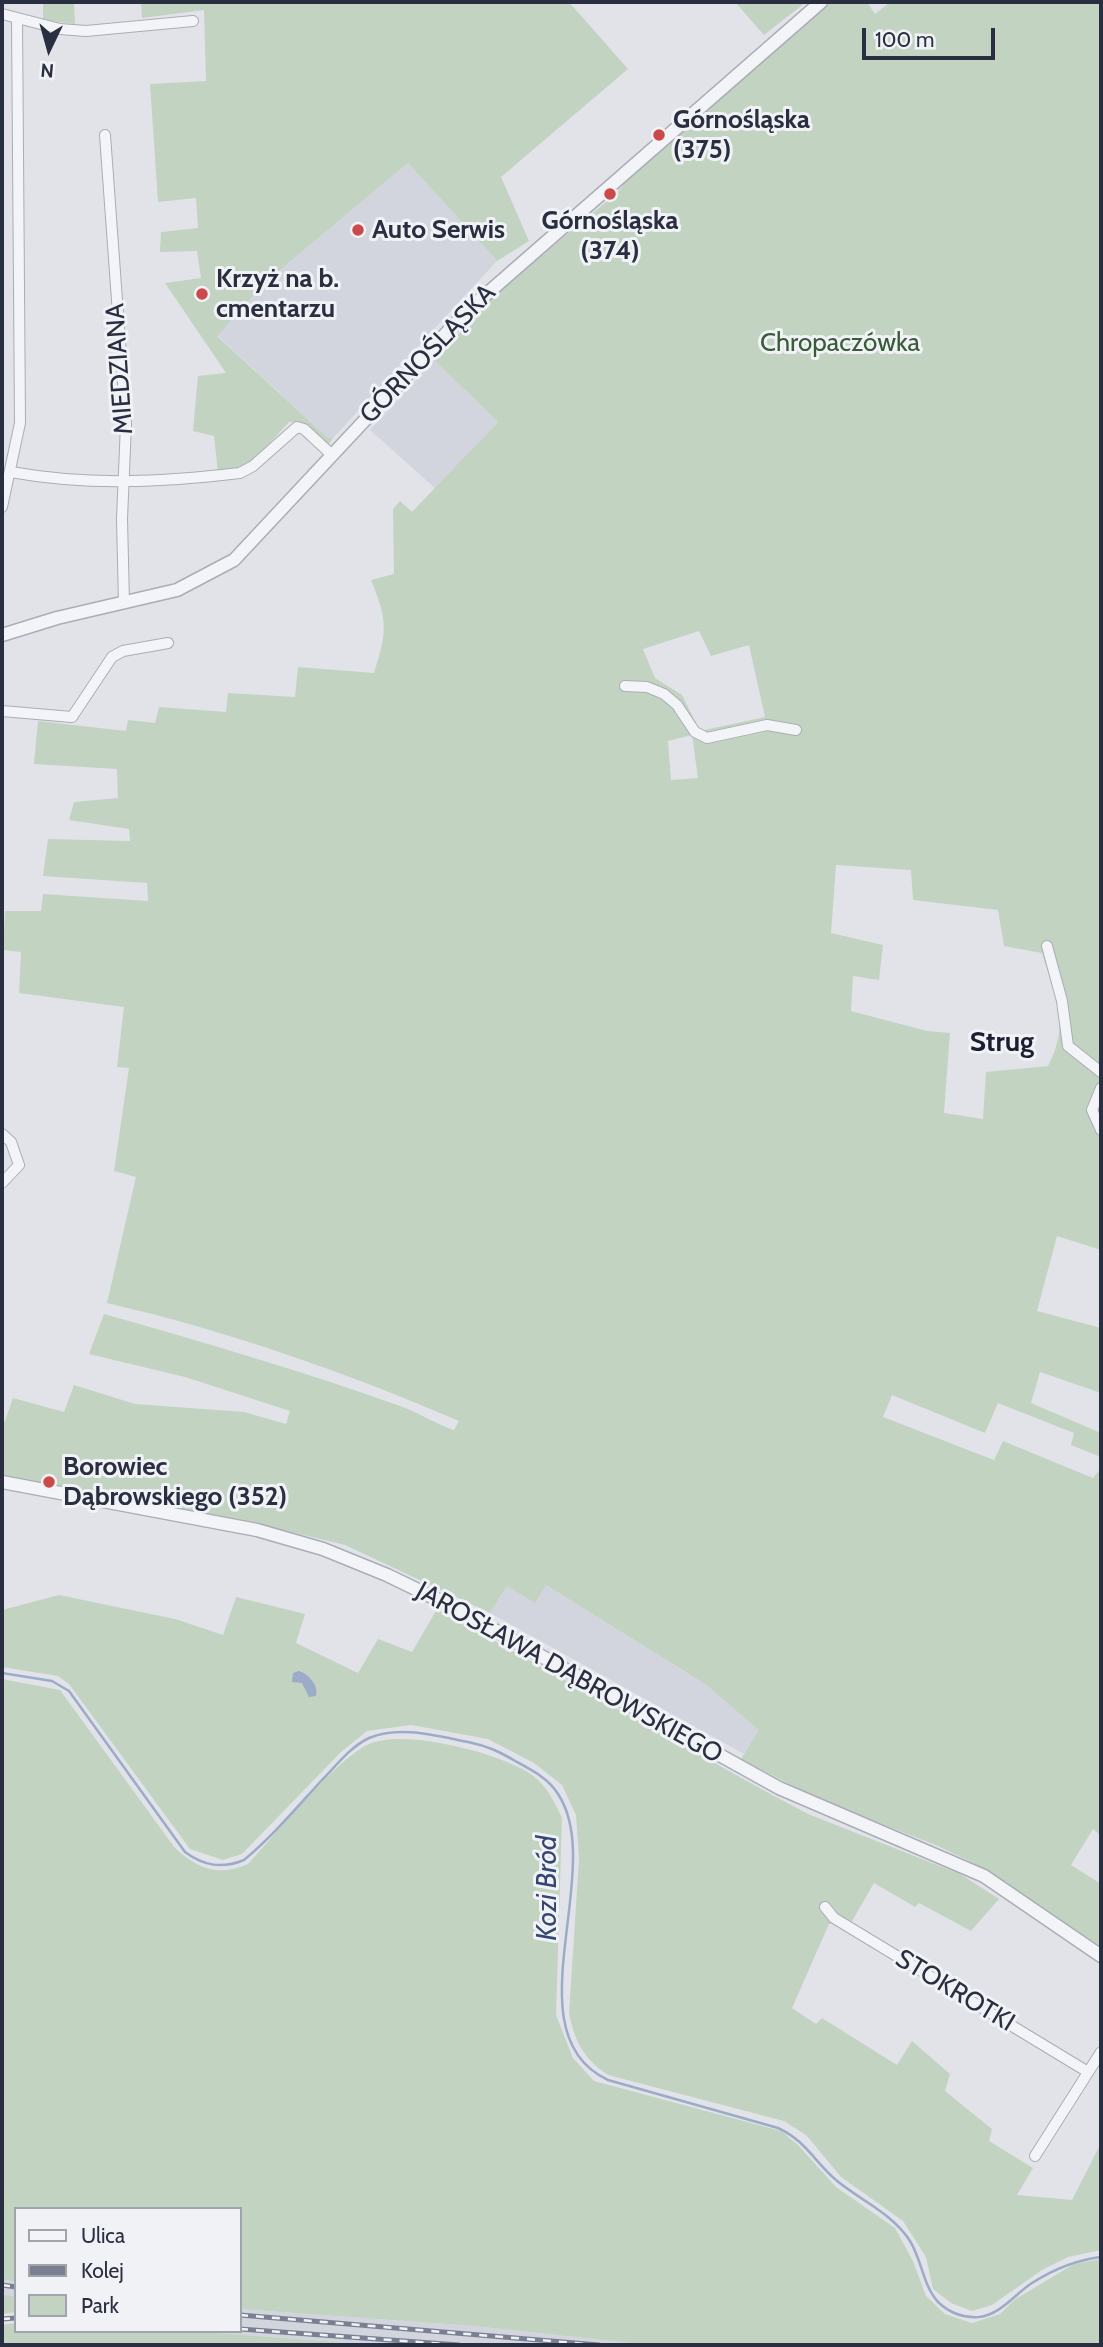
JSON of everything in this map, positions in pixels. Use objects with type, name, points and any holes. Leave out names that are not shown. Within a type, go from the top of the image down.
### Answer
[{"type":"street","name":"GÓRNOŚLĄSKA","points":[[2,635],[57,618],[177,590],[234,560],[466,312],[821,2]]},
{"type":"street","points":[[2,14],[60,29],[86,31],[193,21]]},
{"type":"street","points":[[2,507],[20,423],[17,18]]},
{"type":"street","name":"MIEDZIANA","points":[[105,135],[126,424],[124,603]]},
{"type":"street","points":[[11,472],[51,479],[124,482],[198,478],[248,471],[297,427],[304,429],[331,455]]},
{"type":"street","points":[[2,711],[72,717],[112,657],[123,651],[168,643]]},
{"type":"street","points":[[625,686],[647,687],[664,694],[677,705],[695,733],[707,738],[767,725],[796,730]]},
{"type":"street","points":[[1047,946],[1062,1001],[1069,1046],[1101,1072]]},
{"type":"street","points":[[1101,1088],[1092,1110],[1101,1130]]},
{"type":"street","points":[[2,1134],[12,1142],[19,1166],[2,1183]]},
{"type":"street","name":"JAROSŁAWA DĄBROWSKIEGO","points":[[2,1482],[257,1530],[323,1549],[387,1575],[453,1606],[800,1799],[931,1850],[984,1876],[1101,1956]]},
{"type":"street","name":"STOKROTKI","points":[[825,1907],[834,1918],[1088,2071]]},
{"type":"street","points":[[1035,2156],[1101,2052]]},
{"type":"shaded area","points":[[408,163],[497,261],[333,438],[328,438],[217,335],[268,280]]},
{"type":"shaded area","points":[[434,360],[498,422],[436,489],[370,430]]},
{"type":"shaded area","points":[[546,1585],[705,1684],[760,1730],[744,1754],[490,1613],[507,1586]]},
{"type":"shaded area","points":[[2,2279],[14,2282],[14,2297],[2,2294]]},
{"type":"shaded area","points":[[242,2309],[474,2326],[648,2345],[376,2345],[218,2333],[242,2333]]},
{"type":"green space","points":[[43,2],[74,2],[75,24],[43,20]]},
{"type":"green space","points":[[141,2],[569,2],[628,69],[501,177],[529,241],[497,261],[408,163],[268,280],[217,336],[328,438],[333,438],[328,445],[306,426],[289,422],[248,467],[218,472],[214,436],[193,431],[198,376],[226,373],[165,283],[201,278],[197,251],[160,252],[161,232],[198,228],[196,198],[158,202],[150,84],[206,81],[204,10],[142,18]]},
{"type":"green space","points":[[735,2],[806,2],[764,35]]},
{"type":"green space","name":"Chropaczówka","points":[[831,2],[867,2],[875,14],[890,2],[1101,2],[1101,1250],[1057,1236],[1037,1311],[1101,1328],[1101,1393],[1040,1372],[1031,1403],[1101,1433],[1101,1457],[1071,1445],[1074,1433],[998,1403],[985,1433],[892,1395],[883,1417],[994,1460],[1003,1441],[1093,1478],[1101,1468],[1101,1836],[1093,1829],[1071,1865],[1101,1884],[1101,1949],[975,1864],[938,1846],[816,1798],[741,1759],[759,1730],[705,1684],[546,1585],[535,1603],[507,1586],[490,1613],[345,1545],[241,1520],[2,1475],[2,1421],[5,1421],[13,1398],[64,1412],[74,1385],[135,1404],[244,1412],[286,1424],[290,1411],[185,1377],[89,1354],[104,1314],[327,1381],[400,1406],[454,1430],[459,1421],[286,1354],[197,1326],[107,1303],[136,1177],[114,1171],[129,1068],[117,1067],[124,1007],[19,993],[21,952],[3,950],[5,911],[41,911],[43,894],[148,901],[147,883],[43,876],[48,839],[130,841],[129,829],[69,820],[74,802],[118,798],[117,769],[34,764],[38,721],[126,731],[128,720],[155,723],[159,707],[226,712],[228,693],[295,697],[298,667],[374,673],[384,626],[371,580],[394,574],[393,509],[400,501],[412,512],[498,422],[434,360],[493,296],[618,192],[624,183]],"holes":[[[699,631],[711,656],[749,645],[765,717],[700,731],[682,695],[655,678],[643,649]],[[692,735],[698,778],[671,780],[668,741]],[[836,865],[911,870],[913,900],[998,910],[1004,946],[1042,953],[1056,997],[1060,1023],[1055,1051],[1048,1066],[986,1072],[983,1119],[944,1113],[950,1033],[927,1031],[851,1011],[853,976],[879,980],[883,945],[831,933]]]},
{"type":"green space","points":[[59,1595],[175,1619],[223,1635],[236,1597],[305,1614],[296,1643],[358,1673],[378,1639],[412,1652],[437,1609],[808,1814],[960,1874],[999,1899],[971,1931],[919,1903],[915,1907],[874,1883],[852,1921],[829,1924],[792,2008],[816,2024],[822,2018],[897,2065],[912,2041],[950,2074],[945,2091],[992,2129],[989,2141],[1033,2168],[1017,2195],[1072,2200],[1101,2143],[1101,2250],[1068,2257],[1042,2270],[992,2305],[972,2311],[951,2303],[933,2289],[926,2257],[903,2221],[841,2177],[806,2135],[784,2121],[608,2075],[599,2069],[581,2048],[569,2013],[579,1859],[576,1815],[562,1785],[534,1763],[488,1739],[411,1725],[367,1731],[341,1752],[242,1854],[223,1860],[190,1849],[69,1684],[58,1676],[2,1667],[2,1610]]},
{"type":"green space","points":[[2,1679],[60,1690],[175,1848],[200,1866],[209,1869],[227,1870],[248,1864],[324,1780],[369,1744],[405,1739],[452,1745],[499,1759],[532,1775],[546,1789],[562,1818],[556,2015],[573,2058],[594,2081],[781,2131],[798,2145],[836,2187],[895,2228],[913,2261],[926,2296],[945,2314],[972,2323],[1000,2314],[1014,2300],[1074,2264],[1101,2259],[1101,2345],[648,2345],[474,2326],[242,2309],[242,2207],[14,2207],[14,2282],[2,2279]]},
{"type":"green space","points":[[2,2294],[14,2297],[14,2312],[2,2314]]},
{"type":"green space","points":[[14,2323],[14,2333],[218,2333],[376,2345],[2,2345],[2,2325]]},
{"type":"water","points":[[299,1671],[312,1681],[316,1696],[309,1697],[302,1683],[292,1682],[293,1673]]},
{"type":"waterway","name":"Kozi Bród","points":[[2,1673],[52,1681],[69,1691],[185,1852],[213,1865],[228,1865],[244,1860],[344,1757],[369,1738],[393,1732],[419,1733],[488,1747],[505,1755],[550,1784],[558,1794],[570,1826],[573,1864],[562,1989],[565,2026],[579,2058],[608,2080],[788,2133],[836,2180],[903,2231],[914,2248],[934,2297],[943,2307],[958,2314],[968,2317],[987,2315],[1049,2273],[1074,2263],[1101,2257]]},
{"type":"railway","points":[[2,2285],[14,2287]]},
{"type":"railway","points":[[242,2315],[599,2345]]},
{"type":"railway","points":[[2,2319],[14,2318]]},
{"type":"railway","points":[[242,2329],[459,2345]]},
{"type":"place","name":"Górnośląska (375)","points":[[659,135]]},
{"type":"place","name":"Górnośląska (374)","points":[[610,194]]},
{"type":"place","name":"Auto Serwis","points":[[358,230]]},
{"type":"place","name":"Krzyż na b. cmentarzu","points":[[202,294]]},
{"type":"place","name":"Borowiec Dąbrowskiego (352)","points":[[49,1482]]},
{"type":"district","name":"Strug","points":[[1002,1043]]}]
